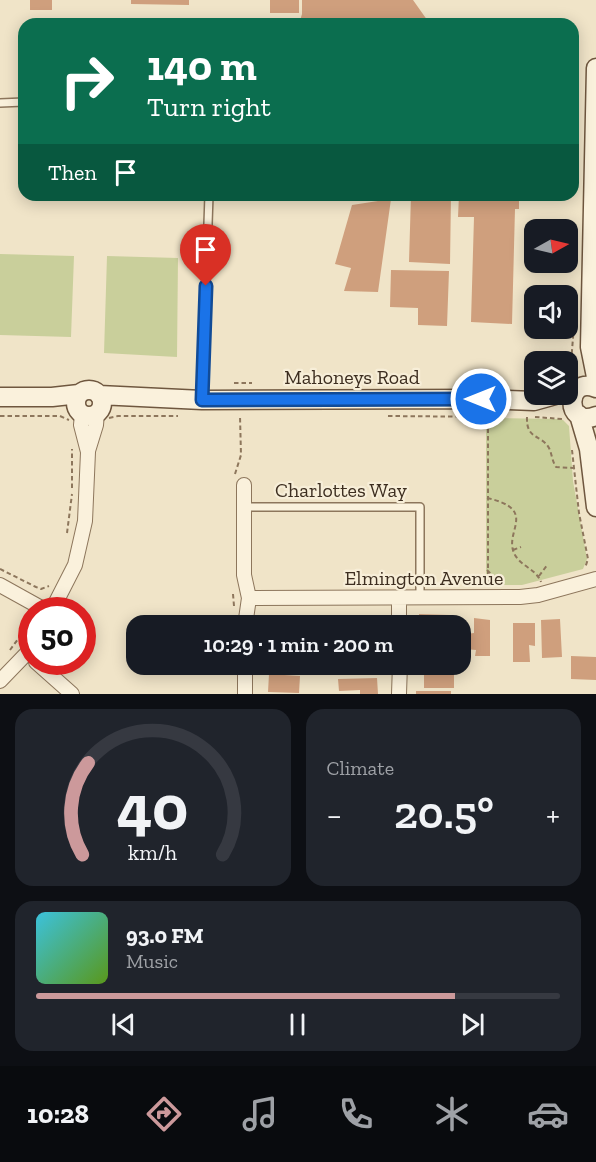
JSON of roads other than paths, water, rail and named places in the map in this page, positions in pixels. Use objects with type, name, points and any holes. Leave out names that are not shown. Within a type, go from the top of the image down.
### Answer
[{"type":"main road","points":[[596,68],[590,347],[596,376]]},
{"type":"main road","points":[[578,382],[590,347]]},
{"type":"main road","name":"Mahoneys Road","points":[[6,397],[89,411],[169,399],[481,399],[531,409],[562,411],[580,417]]},
{"type":"main road","name":"Mahoneys Road","points":[[531,409],[541,405]]},
{"type":"main road","points":[[580,417],[589,449],[596,507]]},
{"type":"main road","points":[[589,449],[596,421]]},
{"type":"street","points":[[59,597],[75,565],[81,544],[87,497],[88,452],[96,425],[89,411]]},
{"type":"street","points":[[244,485],[244,575],[249,598],[247,615]]},
{"type":"street","name":"Elmington Avenue","points":[[249,598],[420,598],[475,603],[529,597],[592,580]]},
{"type":"street","points":[[0,585],[22,597]]},
{"type":"street","points":[[399,598],[399,615]]},
{"type":"street","points":[[0,681],[18,665]]},
{"type":"street","points":[[53,675],[72,694]]},
{"type":"street","points":[[244,675],[245,694]]},
{"type":"street","points":[[399,675],[399,694]]},
{"type":"lane","points":[[0,103],[18,102]]},
{"type":"lane","points":[[202,400],[208,201]]},
{"type":"lane","name":"Charlottes Way","points":[[244,507],[420,507],[420,598]]}]
